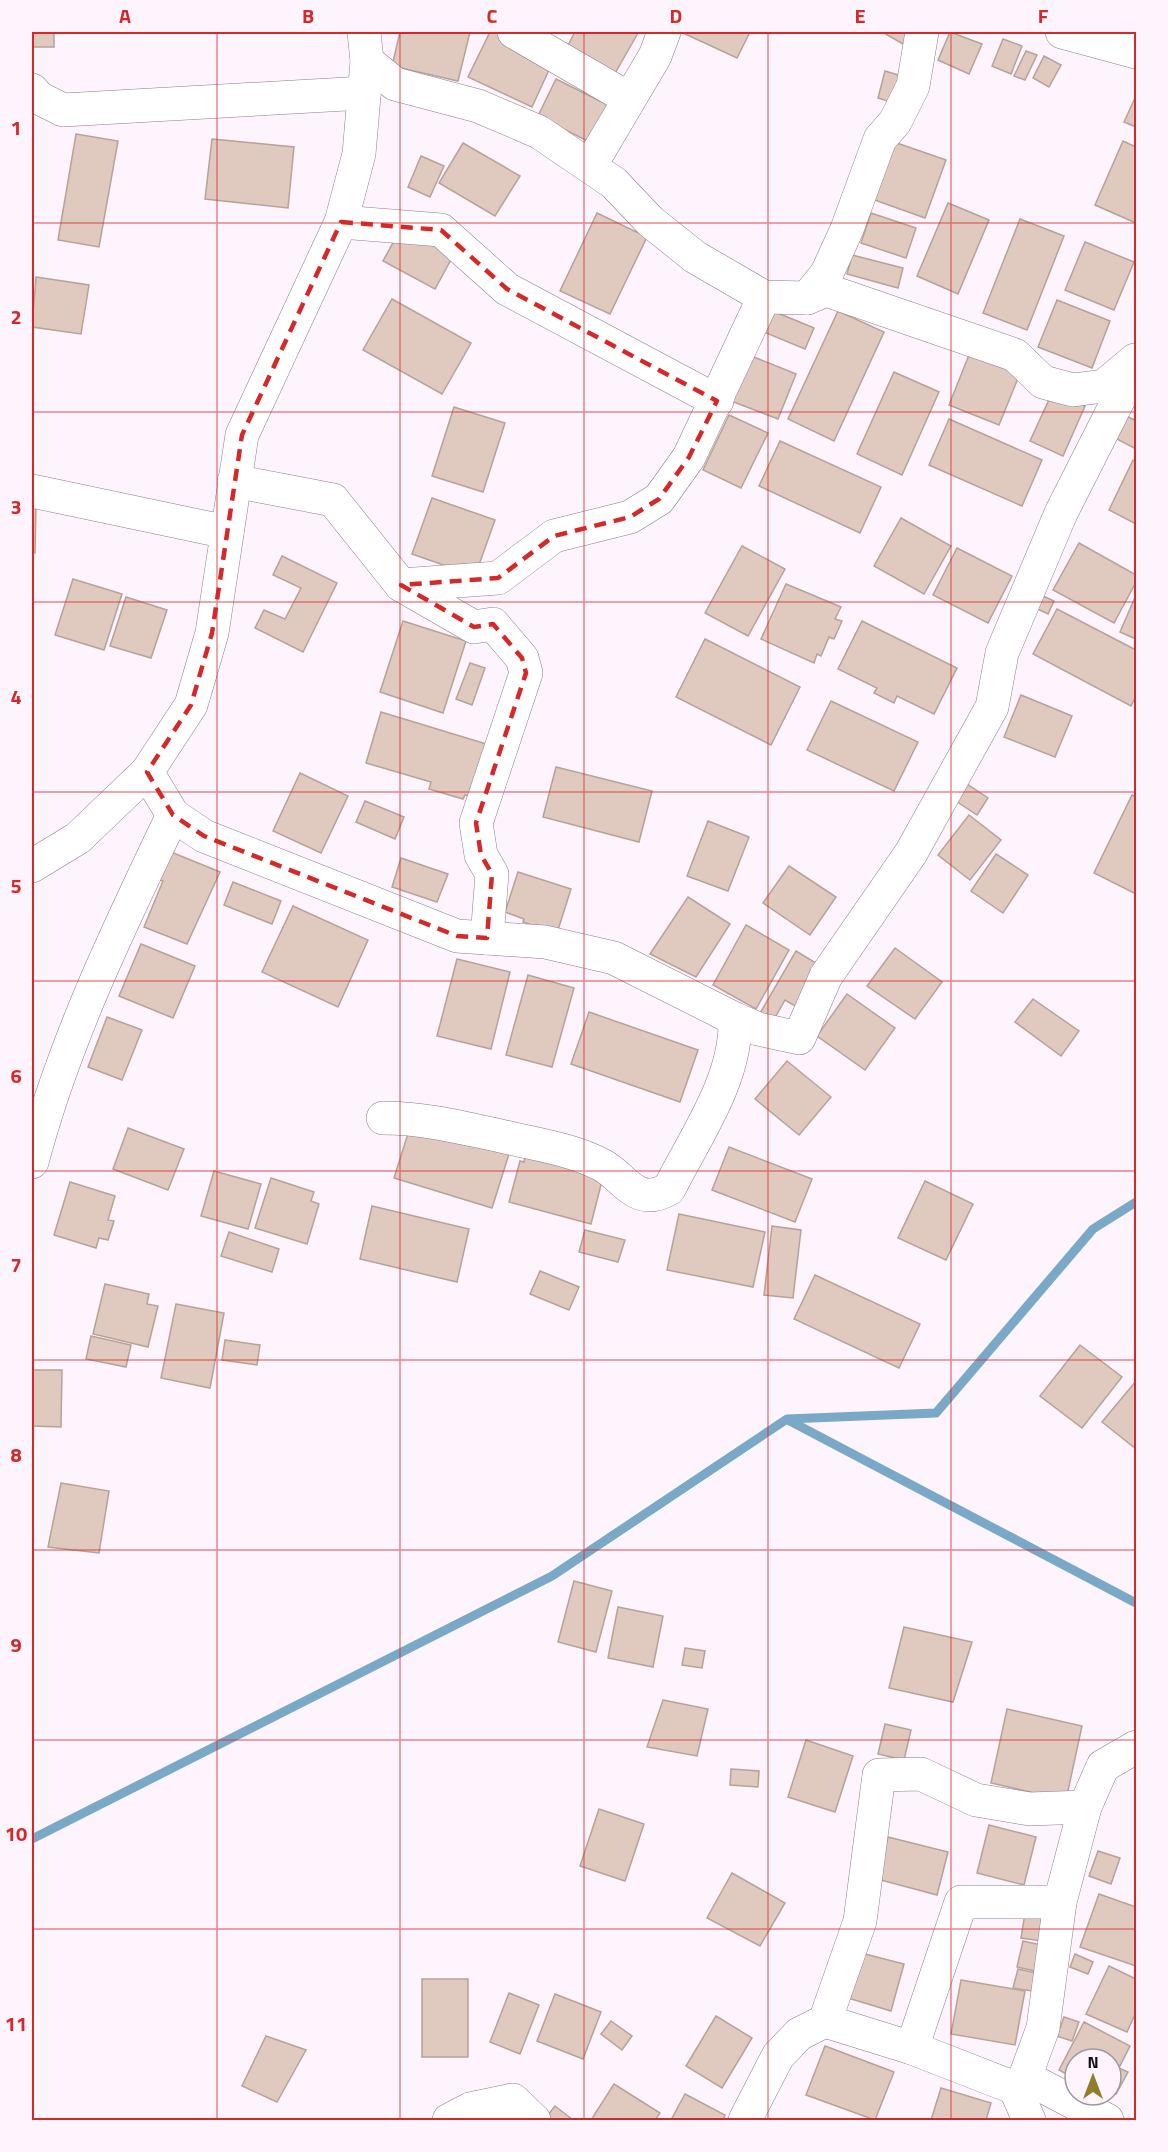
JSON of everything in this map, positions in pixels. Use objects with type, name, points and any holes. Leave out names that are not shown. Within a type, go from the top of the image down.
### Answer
[{"type":"street","points":[[514,32],[628,98]]},
{"type":"street","points":[[590,166],[628,98],[655,56],[664,32]]},
{"type":"street","points":[[807,298],[827,273],[880,139],[895,122],[913,86],[922,32]]},
{"type":"street","points":[[1062,32],[1137,52]]},
{"type":"street","points":[[365,46],[395,84],[478,106],[539,132],[614,183],[650,221],[695,257],[764,297],[807,298],[826,290],[1016,355],[1043,382],[1073,390],[1104,387],[1137,359]]},
{"type":"street","points":[[32,866],[78,838],[147,772],[191,705],[212,633],[242,435],[341,222],[359,154],[365,46]]},
{"type":"street","points":[[32,90],[39,98],[63,110],[364,93]]},
{"type":"street","points":[[341,222],[441,230],[507,289],[717,401]]},
{"type":"street","points":[[401,585],[498,578],[554,536],[630,517],[658,499],[689,457],[764,297]]},
{"type":"street","points":[[147,772],[173,815],[204,836],[457,936],[545,942],[614,958],[758,1029],[799,1038],[826,976],[910,853],[992,707],[1002,653],[1061,513],[1137,365]]},
{"type":"street","points":[[234,481],[333,500],[401,585],[474,627],[493,624],[522,658],[526,673],[476,823],[481,855],[492,874],[487,938]]},
{"type":"street","points":[[32,491],[227,532]]},
{"type":"street","points":[[32,1162],[44,1114],[84,1006],[173,815]]},
{"type":"street","points":[[383,1118],[424,1119],[560,1149],[604,1166],[621,1182],[640,1193],[657,1196],[669,1189],[729,1070],[736,1041],[735,1019]]},
{"type":"street","points":[[1029,2121],[1020,2082],[1043,2028],[1060,1902],[1085,1807],[1103,1766],[1137,1747]]},
{"type":"street","points":[[745,2121],[753,2100],[778,2056],[800,2034],[825,2021],[860,1921],[879,1775],[921,1774],[976,1800],[1030,1809],[1085,1807]]},
{"type":"street","points":[[912,2048],[961,1902],[1060,1902]]},
{"type":"street","points":[[825,2021],[1020,2082],[1107,2121]]},
{"type":"street","points":[[448,2121],[470,2109],[513,2100],[534,2121]]},
{"type":"highlighted area","points":[[341,222],[441,230],[507,289],[717,401],[689,457],[659,499],[630,517],[554,536],[498,578],[401,585],[474,627],[493,624],[522,658],[526,673],[476,823],[481,855],[492,874],[487,938],[457,936],[204,836],[173,815],[147,772],[191,705],[212,633],[242,435]]},
{"type":"building","points":[[32,32],[54,32],[54,47],[32,47]]},
{"type":"building","points":[[400,32],[470,32],[458,81],[392,66]]},
{"type":"building","points":[[490,32],[499,32],[555,57],[532,107],[468,77]]},
{"type":"building","points":[[575,32],[638,33],[614,75],[566,49]]},
{"type":"building","points":[[681,32],[750,32],[737,58]]},
{"type":"building","points":[[882,32],[910,32],[903,44]]},
{"type":"building","points":[[950,32],[982,44],[969,74],[938,60]]},
{"type":"building","points":[[1003,39],[1022,46],[1011,74],[992,66]]},
{"type":"building","points":[[1026,51],[1037,55],[1025,80],[1014,76]]},
{"type":"building","points":[[1044,56],[1061,65],[1049,87],[1033,78]]},
{"type":"building","points":[[885,71],[905,77],[897,104],[878,98]]},
{"type":"building","points":[[556,79],[618,110],[599,147],[538,116]]},
{"type":"building","points":[[1134,100],[1136,101],[1136,127],[1124,122]]},
{"type":"building","points":[[76,134],[118,141],[99,247],[58,240]]},
{"type":"building","points":[[212,139],[294,147],[288,208],[205,199]]},
{"type":"building","points":[[1123,141],[1136,147],[1136,223],[1095,205]]},
{"type":"building","points":[[894,142],[946,160],[925,218],[872,199]]},
{"type":"building","points":[[463,143],[520,176],[495,216],[439,183]]},
{"type":"building","points":[[421,156],[444,166],[430,197],[408,187]]},
{"type":"building","points":[[948,203],[989,220],[958,294],[917,276]]},
{"type":"building","points":[[597,213],[647,237],[610,314],[560,291]]},
{"type":"building","points":[[871,213],[916,228],[906,258],[861,243]]},
{"type":"building","points":[[1020,219],[1064,236],[1027,330],[983,313]]},
{"type":"building","points":[[401,228],[453,256],[435,289],[383,261]]},
{"type":"building","points":[[1085,242],[1134,262],[1114,310],[1065,290]]},
{"type":"building","points":[[852,255],[903,268],[898,288],[847,274]]},
{"type":"building","points":[[36,277],[89,285],[81,334],[32,327]]},
{"type":"building","points":[[392,299],[471,343],[442,394],[363,350]]},
{"type":"building","points":[[1057,300],[1110,321],[1092,368],[1038,347]]},
{"type":"building","points":[[768,309],[814,328],[805,349],[759,330]]},
{"type":"building","points":[[838,311],[884,332],[834,441],[788,419]]},
{"type":"building","points":[[971,350],[1021,371],[999,425],[949,405]]},
{"type":"building","points":[[744,353],[796,374],[778,419],[726,399]]},
{"type":"building","points":[[894,372],[939,392],[902,475],[857,454]]},
{"type":"building","points":[[1053,391],[1085,406],[1063,456],[1030,441]]},
{"type":"building","points":[[454,407],[505,423],[483,492],[432,476]]},
{"type":"building","points":[[729,415],[768,433],[741,488],[703,470]]},
{"type":"building","points":[[1127,416],[1136,421],[1134,448],[1115,438]]},
{"type":"building","points":[[949,419],[1042,460],[1022,506],[929,465]]},
{"type":"building","points":[[780,441],[881,487],[860,533],[759,486]]},
{"type":"building","points":[[1133,460],[1136,462],[1136,524],[1109,510]]},
{"type":"building","points":[[432,498],[495,520],[475,576],[412,554]]},
{"type":"building","points":[[32,507],[36,507],[35,553],[32,553]]},
{"type":"building","points":[[901,518],[951,546],[924,594],[874,566]]},
{"type":"building","points":[[1079,543],[1136,575],[1136,582],[1114,623],[1053,590]]},
{"type":"building","points":[[742,546],[785,569],[748,636],[705,613]]},
{"type":"building","points":[[957,548],[1012,576],[988,623],[933,595]]},
{"type":"building","points":[[282,556],[337,583],[303,652],[255,628],[264,610],[285,619],[301,588],[273,575]]},
{"type":"building","points":[[73,579],[122,594],[104,650],[55,635]]},
{"type":"building","points":[[786,584],[841,607],[835,619],[842,621],[834,639],[829,637],[821,656],[817,654],[814,663],[761,639]]},
{"type":"building","points":[[1039,594],[1054,601],[1048,614],[1033,607]]},
{"type":"building","points":[[1136,595],[1136,639],[1120,632]]},
{"type":"building","points":[[126,597],[167,610],[151,658],[110,646]]},
{"type":"building","points":[[1057,609],[1136,650],[1136,696],[1131,706],[1033,654]]},
{"type":"building","points":[[403,621],[466,641],[443,713],[380,692]]},
{"type":"building","points":[[862,621],[957,668],[934,714],[897,696],[894,703],[874,693],[877,688],[838,669]]},
{"type":"building","points":[[705,639],[800,687],[771,745],[676,697]]},
{"type":"building","points":[[470,663],[485,668],[472,705],[456,699]]},
{"type":"building","points":[[1021,695],[1072,716],[1055,757],[1004,737]]},
{"type":"building","points":[[831,701],[918,742],[894,791],[807,750]]},
{"type":"building","points":[[381,712],[493,746],[478,799],[465,795],[463,799],[429,789],[431,782],[366,763]]},
{"type":"building","points":[[556,767],[652,791],[639,842],[543,817]]},
{"type":"building","points":[[300,773],[348,796],[321,853],[273,831]]},
{"type":"building","points":[[967,784],[988,798],[977,815],[956,801]]},
{"type":"building","points":[[1132,795],[1136,797],[1136,894],[1094,873]]},
{"type":"building","points":[[365,801],[404,817],[395,839],[356,822]]},
{"type":"building","points":[[969,815],[1001,840],[970,880],[938,855]]},
{"type":"building","points":[[708,821],[749,837],[728,891],[687,876]]},
{"type":"building","points":[[171,852],[220,872],[187,944],[144,927],[163,881],[160,880]]},
{"type":"building","points":[[996,854],[1028,875],[1003,913],[971,891]]},
{"type":"building","points":[[401,858],[448,874],[437,902],[392,887]]},
{"type":"building","points":[[789,866],[836,897],[810,935],[763,903]]},
{"type":"building","points":[[518,872],[571,889],[557,933],[523,922],[524,919],[505,912]]},
{"type":"building","points":[[233,882],[281,901],[272,924],[224,905]]},
{"type":"building","points":[[688,897],[730,924],[696,977],[650,954]]},
{"type":"building","points":[[293,906],[368,940],[338,1007],[262,972]]},
{"type":"building","points":[[746,925],[789,950],[756,1009],[713,985]]},
{"type":"building","points":[[141,944],[195,966],[173,1018],[119,996]]},
{"type":"building","points":[[895,948],[942,982],[915,1019],[867,986]]},
{"type":"building","points":[[796,951],[819,965],[795,1006],[785,1000],[772,1023],[759,1015]]},
{"type":"building","points":[[457,959],[510,972],[491,1049],[437,1036]]},
{"type":"building","points":[[528,975],[574,988],[552,1067],[506,1055]]},
{"type":"building","points":[[847,994],[895,1028],[865,1070],[817,1036]]},
{"type":"building","points":[[1033,999],[1079,1031],[1061,1056],[1015,1022]]},
{"type":"building","points":[[589,1012],[698,1050],[680,1102],[571,1064]]},
{"type":"building","points":[[107,1017],[142,1030],[122,1080],[88,1067]]},
{"type":"building","points":[[787,1061],[831,1097],[799,1135],[755,1099]]},
{"type":"building","points":[[411,1124],[509,1154],[492,1208],[394,1178]]},
{"type":"building","points":[[128,1128],[184,1149],[168,1190],[113,1169]]},
{"type":"building","points":[[729,1147],[812,1179],[795,1222],[712,1190]]},
{"type":"building","points":[[526,1153],[604,1173],[591,1224],[509,1202],[520,1161],[524,1162]]},
{"type":"building","points":[[214,1171],[261,1184],[248,1229],[201,1216]]},
{"type":"building","points":[[271,1178],[314,1192],[311,1201],[319,1204],[307,1244],[255,1228]]},
{"type":"building","points":[[925,1181],[973,1204],[946,1260],[898,1238]]},
{"type":"building","points":[[70,1182],[115,1196],[108,1220],[114,1221],[108,1240],[99,1238],[96,1248],[54,1235]]},
{"type":"building","points":[[372,1206],[469,1229],[457,1282],[360,1259]]},
{"type":"building","points":[[679,1214],[765,1232],[753,1287],[667,1270]]},
{"type":"building","points":[[772,1226],[801,1230],[793,1298],[764,1295]]},
{"type":"building","points":[[585,1230],[625,1240],[618,1262],[579,1252]]},
{"type":"building","points":[[229,1232],[279,1249],[272,1272],[221,1256]]},
{"type":"building","points":[[540,1271],[579,1287],[569,1310],[530,1294]]},
{"type":"building","points":[[815,1275],[920,1324],[899,1368],[794,1319]]},
{"type":"building","points":[[105,1284],[149,1294],[147,1304],[158,1306],[148,1347],[93,1334]]},
{"type":"building","points":[[176,1304],[224,1313],[210,1388],[161,1378]]},
{"type":"building","points":[[91,1336],[131,1345],[126,1367],[86,1359]]},
{"type":"building","points":[[225,1340],[260,1345],[257,1365],[222,1360]]},
{"type":"building","points":[[1080,1345],[1122,1377],[1082,1428],[1040,1396]]},
{"type":"building","points":[[32,1370],[62,1370],[61,1427],[32,1426]]},
{"type":"building","points":[[1136,1381],[1136,1449],[1102,1422]]},
{"type":"building","points":[[61,1483],[109,1491],[99,1553],[48,1547]]},
{"type":"building","points":[[574,1581],[612,1591],[596,1652],[558,1642]]},
{"type":"building","points":[[618,1607],[663,1616],[653,1667],[608,1658]]},
{"type":"building","points":[[904,1627],[972,1642],[953,1702],[889,1688]]},
{"type":"building","points":[[685,1648],[705,1651],[702,1668],[682,1665]]},
{"type":"building","points":[[663,1700],[708,1709],[697,1756],[647,1747]]},
{"type":"building","points":[[1007,1709],[1082,1726],[1066,1800],[991,1783]]},
{"type":"building","points":[[885,1724],[911,1730],[904,1760],[878,1754]]},
{"type":"building","points":[[806,1740],[853,1756],[835,1812],[788,1797]]},
{"type":"building","points":[[731,1769],[759,1771],[758,1787],[730,1785]]},
{"type":"building","points":[[599,1809],[644,1824],[625,1881],[580,1866]]},
{"type":"building","points":[[989,1825],[1036,1837],[1024,1885],[977,1873]]},
{"type":"building","points":[[888,1837],[948,1852],[937,1895],[877,1879]]},
{"type":"building","points":[[1098,1851],[1120,1858],[1111,1884],[1089,1876]]},
{"type":"building","points":[[732,1873],[785,1903],[760,1946],[707,1918]]},
{"type":"building","points":[[1099,1894],[1136,1907],[1136,1966],[1080,1947]]},
{"type":"building","points":[[1025,1913],[1046,1917],[1042,1941],[1021,1938]]},
{"type":"building","points":[[1023,1941],[1041,1945],[1035,1971],[1017,1967]]},
{"type":"building","points":[[861,1953],[904,1964],[891,2011],[848,1998]]},
{"type":"building","points":[[1075,1954],[1093,1962],[1088,1974],[1070,1967]]},
{"type":"building","points":[[1109,1966],[1136,1979],[1136,2012],[1127,2032],[1086,2014]]},
{"type":"building","points":[[1018,1969],[1036,1973],[1032,1991],[1013,1988]]},
{"type":"building","points":[[422,1979],[468,1979],[468,2057],[422,2057]]},
{"type":"building","points":[[961,1980],[1025,1991],[1015,2045],[951,2034]]},
{"type":"building","points":[[509,1993],[539,2005],[520,2054],[490,2042]]},
{"type":"building","points":[[555,1994],[601,2012],[583,2059],[537,2041]]},
{"type":"building","points":[[716,2016],[752,2038],[722,2088],[686,2066]]},
{"type":"building","points":[[1064,2017],[1079,2022],[1072,2041],[1057,2036]]},
{"type":"building","points":[[611,2021],[632,2036],[622,2050],[601,2034]]},
{"type":"building","points":[[1084,2022],[1130,2046],[1123,2060],[1123,2047],[1071,2047]]},
{"type":"building","points":[[266,2036],[306,2050],[277,2102],[242,2086]]},
{"type":"building","points":[[825,2046],[894,2072],[875,2120],[806,2095]]},
{"type":"building","points":[[1123,2070],[1128,2072],[1123,2081]]},
{"type":"building","points":[[614,2084],[660,2113],[655,2120],[591,2120]]},
{"type":"building","points":[[941,2088],[991,2103],[986,2120],[931,2120]]},
{"type":"building","points":[[685,2094],[725,2115],[723,2120],[671,2120]]},
{"type":"building","points":[[555,2106],[573,2120],[544,2120]]},
{"type":"waterway","points":[[32,1839],[552,1576],[787,1419],[936,1413],[1093,1229],[1136,1202]]},
{"type":"waterway","points":[[788,1420],[1136,1603]]}]
